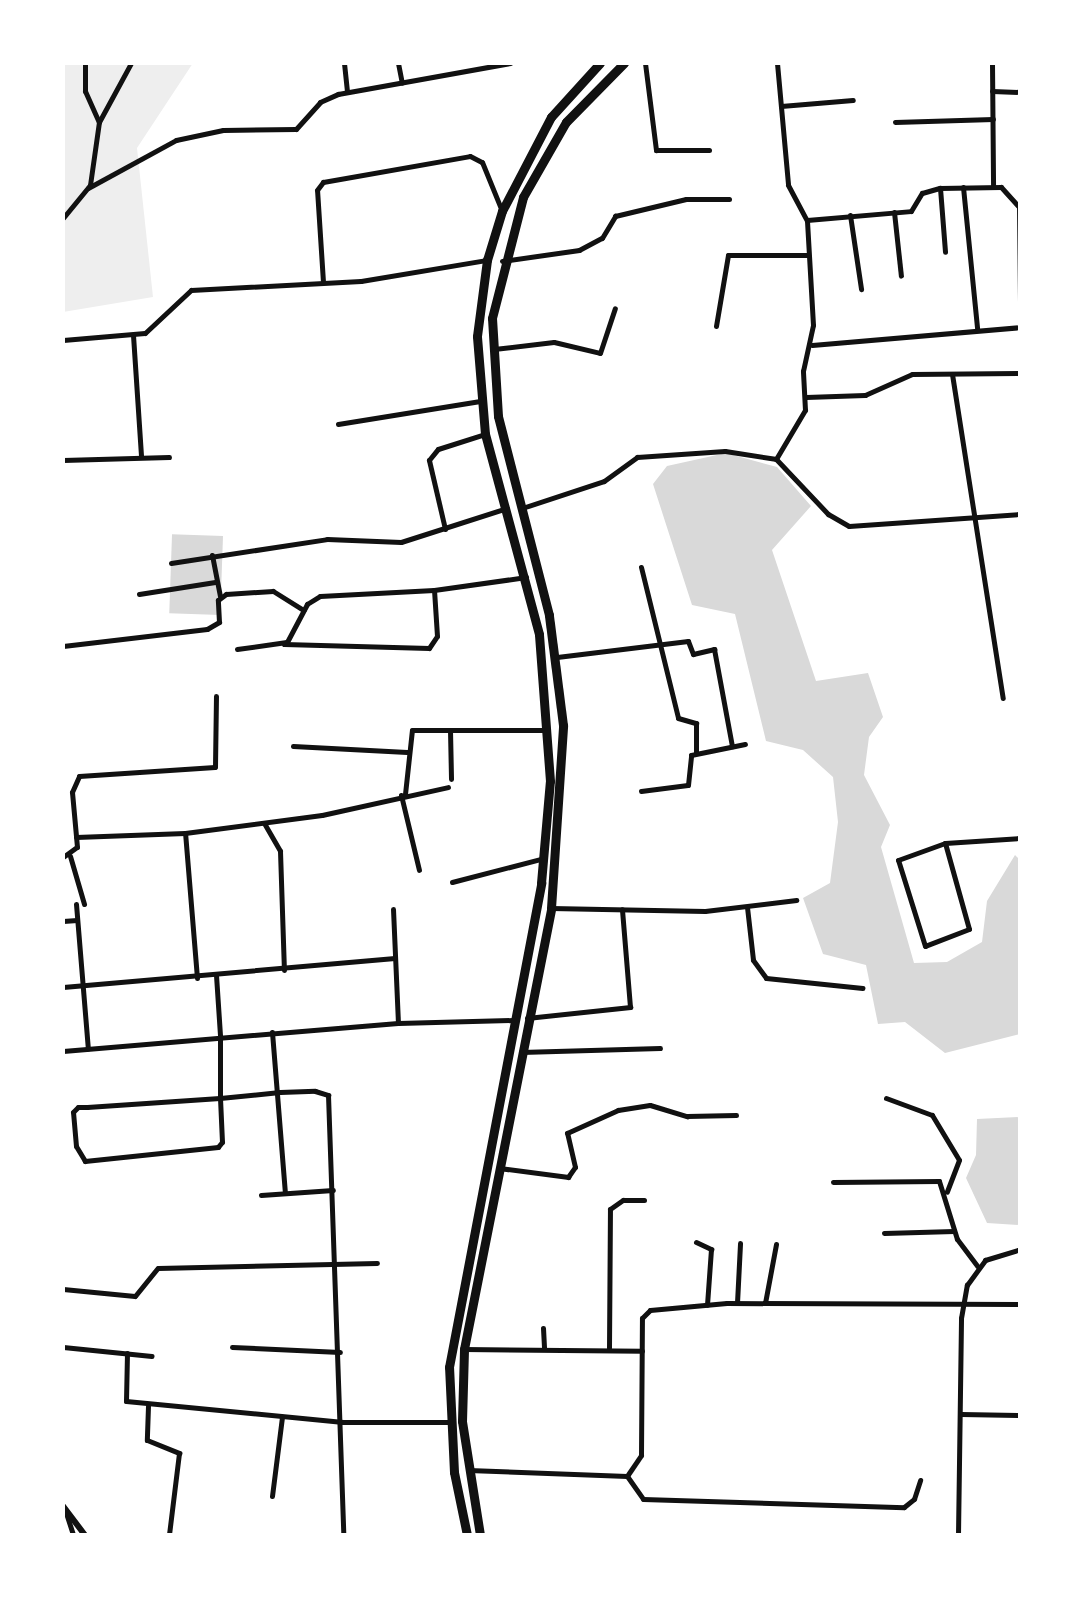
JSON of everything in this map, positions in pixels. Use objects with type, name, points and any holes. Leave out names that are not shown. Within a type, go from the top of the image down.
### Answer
[{"type":"highway","points":[[467,1535],[448,1422],[451,1348],[545,858],[550,730],[526,577],[485,434],[480,401],[477,336],[487,260],[502,211],[551,117],[600,63]]},
{"type":"highway","points":[[481,1535],[468,1470],[464,1349],[527,1018],[551,908],[562,772],[557,657],[498,416],[491,349],[502,261],[542,161],[566,122],[612,67],[624,63]]},
{"type":"street","points":[[86,63],[85,91],[99,122]]},
{"type":"street","points":[[88,188],[99,122],[131,63]]},
{"type":"street","points":[[344,63],[347,92]]},
{"type":"street","points":[[397,63],[402,83]]},
{"type":"street","points":[[63,218],[88,188],[176,140],[223,130],[296,129],[320,102],[347,92],[510,63]]},
{"type":"street","points":[[645,63],[656,149],[709,150]]},
{"type":"street","points":[[776,458],[803,420],[806,397],[803,371],[812,345],[807,220],[788,185],[777,63]]},
{"type":"street","points":[[992,63],[993,186]]},
{"type":"street","points":[[992,91],[1020,92]]},
{"type":"street","points":[[781,106],[853,100]]},
{"type":"street","points":[[895,121],[993,119]]},
{"type":"street","points":[[323,282],[317,190],[323,182],[470,156],[482,162],[502,211]]},
{"type":"street","points":[[807,220],[916,209],[922,193],[940,188],[993,186],[1019,205],[1020,302]]},
{"type":"street","points":[[963,187],[977,328]]},
{"type":"street","points":[[940,188],[945,252]]},
{"type":"street","points":[[502,261],[579,250],[602,238],[615,216],[686,198],[729,199]]},
{"type":"street","points":[[894,212],[901,276]]},
{"type":"street","points":[[850,215],[861,289]]},
{"type":"street","points":[[716,326],[728,255],[807,255]]},
{"type":"street","points":[[63,340],[133,335],[157,326],[185,291],[323,282],[487,260]]},
{"type":"street","points":[[491,349],[554,342],[600,354],[615,308]]},
{"type":"street","points":[[812,345],[977,328],[1020,327]]},
{"type":"street","points":[[133,335],[141,457]]},
{"type":"street","points":[[953,374],[1003,698]]},
{"type":"street","points":[[806,397],[864,395],[903,376],[1020,374],[1020,501]]},
{"type":"street","points":[[338,424],[480,401]]},
{"type":"street","points":[[445,529],[429,460],[446,445],[485,434]]},
{"type":"street","points":[[522,508],[604,481],[651,454],[725,451],[776,458],[828,514],[849,526],[1020,513]]},
{"type":"street","points":[[63,460],[169,457]]},
{"type":"street","points":[[171,563],[327,539],[401,542],[507,508]]},
{"type":"street","points":[[63,646],[207,629],[219,622],[220,596],[215,582],[212,555]]},
{"type":"street","points":[[641,567],[678,718],[696,723],[696,753]]},
{"type":"street","points":[[281,644],[293,638],[304,610],[328,594],[434,590],[526,577]]},
{"type":"street","points":[[139,594],[215,582]]},
{"type":"street","points":[[237,649],[281,644],[429,648],[437,636],[434,590]]},
{"type":"street","points":[[220,596],[272,592],[304,610]]},
{"type":"street","points":[[557,657],[661,647],[688,640],[694,653],[714,649],[732,746]]},
{"type":"street","points":[[84,904],[66,857],[76,837],[72,785],[79,776],[215,767],[216,696]]},
{"type":"street","points":[[419,870],[403,795],[412,730],[550,730]]},
{"type":"street","points":[[450,730],[451,779]]},
{"type":"street","points":[[641,791],[688,785],[688,760],[696,753],[745,744]]},
{"type":"street","points":[[293,746],[407,752]]},
{"type":"street","points":[[76,837],[185,833],[264,823],[448,786]]},
{"type":"street","points":[[264,823],[280,851],[284,970]]},
{"type":"street","points":[[185,833],[197,978]]},
{"type":"street","points":[[945,843],[969,929],[925,946],[898,860],[945,843],[1020,838]]},
{"type":"street","points":[[452,882],[545,858]]},
{"type":"street","points":[[551,908],[747,906],[796,900]]},
{"type":"street","points":[[76,904],[88,1049]]},
{"type":"street","points":[[747,906],[752,960],[766,978],[862,988]]},
{"type":"street","points":[[393,909],[398,1023]]},
{"type":"street","points":[[527,1018],[630,1007],[622,909]]},
{"type":"street","points":[[63,921],[77,920]]},
{"type":"street","points":[[63,987],[197,978],[395,958]]},
{"type":"street","points":[[216,975],[220,1036],[220,1098],[218,1147],[85,1161],[78,1156],[73,1112],[78,1107],[220,1098],[280,1092],[327,1095],[338,1265],[343,1535]]},
{"type":"street","points":[[63,1051],[398,1023],[514,1020]]},
{"type":"street","points":[[272,1032],[280,1092],[285,1192]]},
{"type":"street","points":[[521,1052],[660,1048]]},
{"type":"street","points":[[886,1098],[923,1107],[938,1125],[958,1160],[947,1192],[954,1231],[976,1266]]},
{"type":"street","points":[[499,1168],[568,1177],[575,1167],[567,1133],[618,1110],[650,1105],[687,1116],[736,1115]]},
{"type":"street","points":[[833,1182],[929,1179],[947,1192]]},
{"type":"street","points":[[261,1195],[333,1190]]},
{"type":"street","points":[[609,1348],[610,1209],[622,1200],[644,1200]]},
{"type":"street","points":[[884,1233],[954,1231]]},
{"type":"street","points":[[696,1242],[711,1249],[707,1305]]},
{"type":"street","points":[[737,1303],[740,1243]]},
{"type":"street","points":[[765,1303],[776,1244]]},
{"type":"street","points":[[976,1266],[1020,1250]]},
{"type":"street","points":[[63,1289],[135,1296],[158,1268],[377,1264]]},
{"type":"street","points":[[958,1535],[964,1303],[976,1266]]},
{"type":"street","points":[[627,1476],[641,1455],[644,1312],[737,1303],[1020,1304]]},
{"type":"street","points":[[543,1328],[544,1349]]},
{"type":"street","points":[[63,1347],[152,1356]]},
{"type":"street","points":[[232,1347],[340,1352]]},
{"type":"street","points":[[451,1348],[609,1348],[642,1351]]},
{"type":"street","points":[[127,1353],[123,1399],[148,1406],[343,1422],[448,1422]]},
{"type":"street","points":[[148,1406],[147,1440],[178,1453],[169,1535]]},
{"type":"street","points":[[961,1414],[1020,1415]]},
{"type":"street","points":[[272,1496],[282,1417]]},
{"type":"street","points":[[468,1470],[627,1476]]},
{"type":"street","points":[[627,1476],[643,1499],[904,1507],[914,1499],[920,1480]]},
{"type":"street","points":[[64,1508],[73,1535]]},
{"type":"street","points":[[64,1508],[85,1535]]},
{"type":"shaded area","points":[[193,63],[137,148],[153,297],[63,312],[63,65]]},
{"type":"shaded area","points":[[726,453],[777,467],[811,506],[772,550],[816,681],[868,673],[883,717],[869,737],[864,775],[890,825],[881,847],[914,963],[947,962],[982,942],[987,901],[1015,855],[1020,860],[1020,1034],[945,1053],[905,1022],[878,1024],[866,965],[823,954],[803,898],[830,883],[838,822],[833,777],[803,750],[766,741],[735,614],[692,605],[653,484],[667,466]]},
{"type":"shaded area","points":[[172,534],[223,536],[220,615],[169,613]]},
{"type":"shaded area","points":[[1020,1117],[1020,1225],[987,1223],[966,1178],[976,1155],[977,1119]]}]
